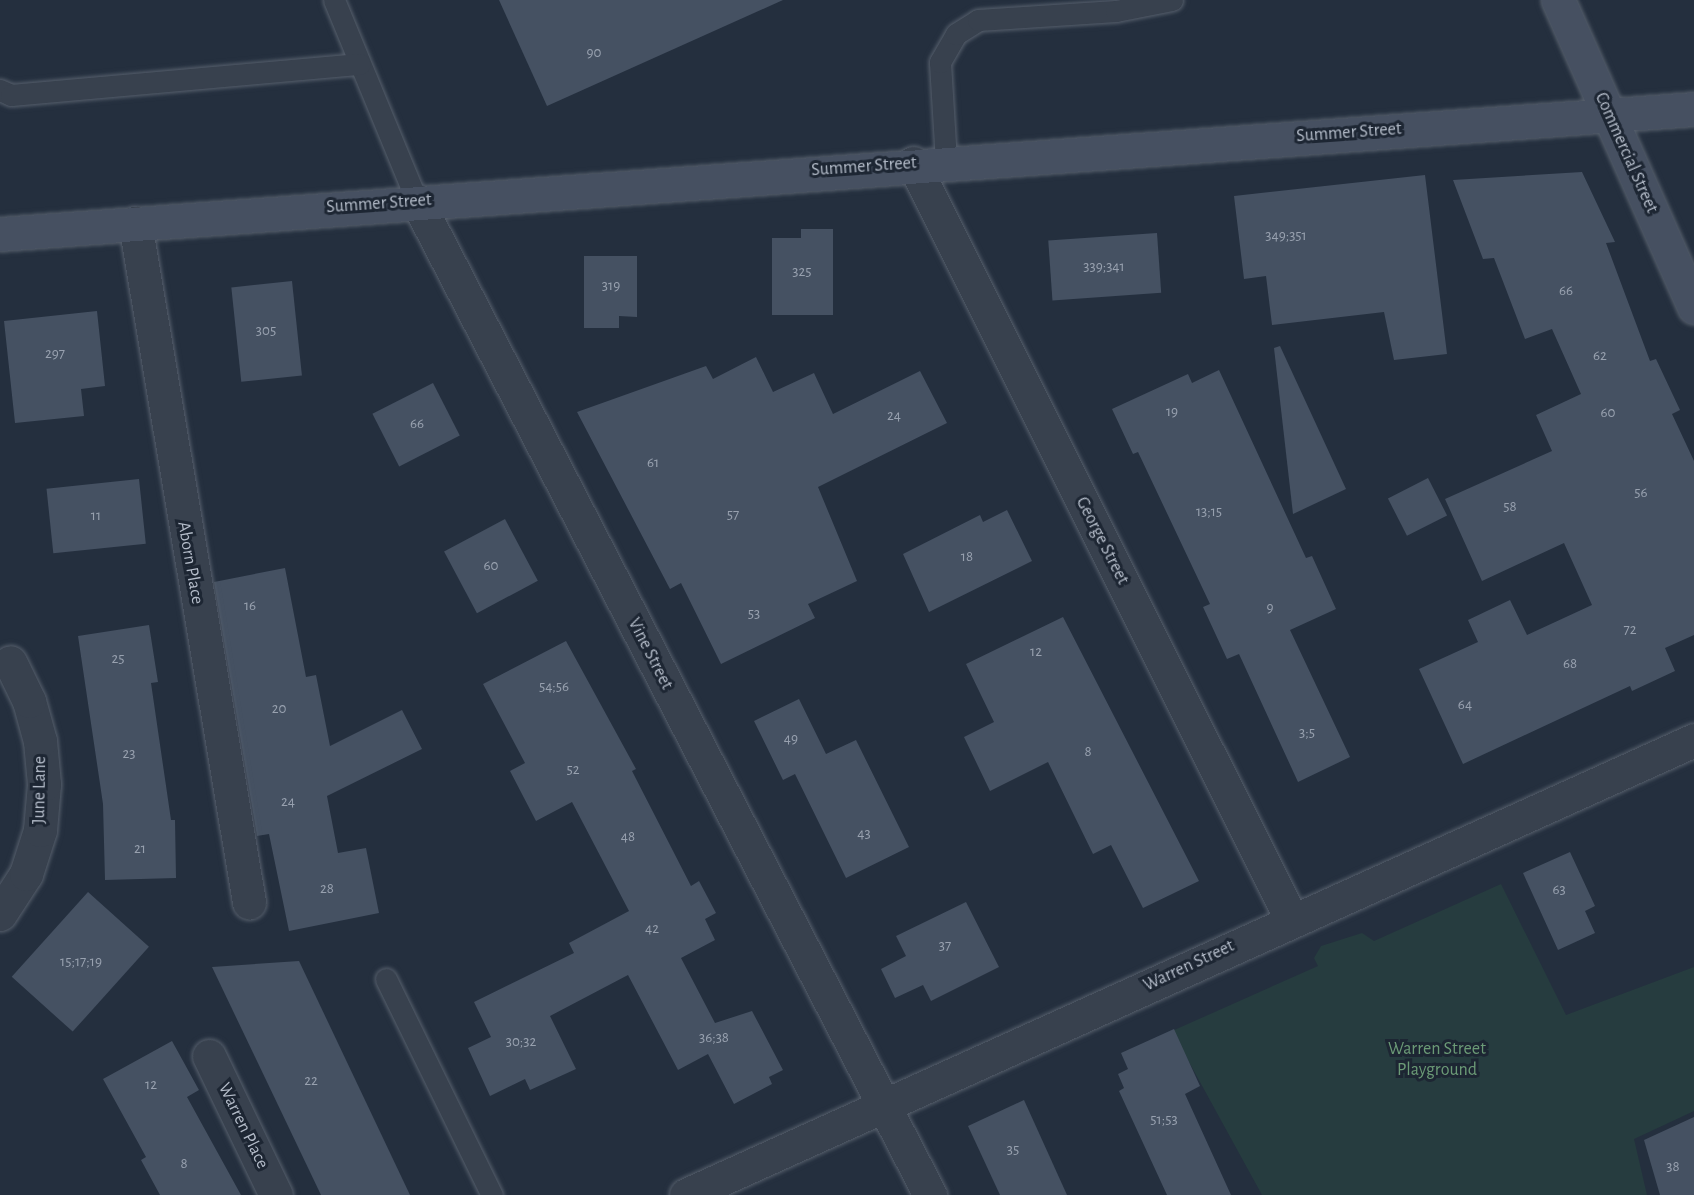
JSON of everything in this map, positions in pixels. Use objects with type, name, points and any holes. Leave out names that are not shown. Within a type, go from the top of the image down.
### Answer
[{"type":"main road","name":"Commercial Street","points":[[1558,0],[1694,307]]},
{"type":"main road","name":"Summer Street","points":[[0,234],[913,163],[1694,109]]},
{"type":"main road","name":"Summer Street","points":[[0,224],[34,230]]},
{"type":"street","name":"George Street","points":[[913,163],[1291,919]]},
{"type":"street","name":"Vine Street","points":[[417,201],[930,1195]]},
{"type":"street","name":"Aborn Place","points":[[135,223],[249,902]]},
{"type":"street","name":"June Lane","points":[[0,914],[26,874],[40,830],[44,784],[40,741],[29,701],[10,662]]},
{"type":"street","name":"Warren Street","points":[[686,1195],[1291,919],[1694,740]]},
{"type":"street","name":"Warren Place","points":[[209,1056],[276,1195]]},
{"type":"lane","points":[[334,0],[417,201]]},
{"type":"lane","points":[[946,161],[940,62],[956,34],[978,20],[1116,10],[1172,0]]},
{"type":"lane","points":[[0,90],[11,95],[360,64]]},
{"type":"lane","points":[[386,979],[492,1195]]},
{"type":"green space","name":"Warren Street Playground","points":[[1501,884],[1566,1015],[1694,967],[1694,1111],[1634,1139],[1647,1195],[1262,1195],[1172,1031],[1318,966],[1314,958],[1321,946],[1362,933],[1374,941]]},
{"type":"building","points":[[499,0],[783,0],[547,106]]},
{"type":"building","points":[[1582,172],[1615,242],[1606,243],[1650,361],[1656,359],[1680,410],[1672,414],[1694,461],[1694,635],[1665,648],[1675,671],[1632,691],[1630,686],[1463,764],[1419,669],[1478,642],[1468,620],[1510,600],[1527,635],[1592,605],[1564,543],[1482,581],[1445,499],[1552,451],[1536,415],[1581,394],[1552,329],[1525,339],[1494,258],[1483,259],[1453,180]]},
{"type":"building","points":[[1425,175],[1447,354],[1394,360],[1384,312],[1272,325],[1266,276],[1244,279],[1234,196]]},
{"type":"building","points":[[801,229],[833,229],[833,315],[772,315],[772,238],[801,238]]},
{"type":"building","points":[[1157,233],[1161,293],[1052,300],[1048,241]]},
{"type":"building","points":[[584,256],[637,256],[637,317],[619,316],[619,328],[584,328]]},
{"type":"building","points":[[292,281],[302,375],[241,382],[231,287]]},
{"type":"building","points":[[97,311],[105,386],[81,389],[84,416],[15,423],[4,321]]},
{"type":"building","points":[[1280,346],[1346,489],[1293,514],[1274,348]]},
{"type":"building","points":[[756,357],[773,392],[814,373],[833,414],[920,371],[947,423],[818,487],[857,581],[808,604],[815,618],[721,664],[681,583],[670,589],[577,412],[706,366],[713,379]]},
{"type":"building","points":[[1219,370],[1306,558],[1312,556],[1336,609],[1290,630],[1350,757],[1298,782],[1239,654],[1227,659],[1203,607],[1210,604],[1138,452],[1133,454],[1112,409],[1188,374],[1192,383]]},
{"type":"building","points":[[433,383],[460,436],[399,466],[372,414]]},
{"type":"building","points":[[1428,478],[1447,515],[1407,536],[1388,498]]},
{"type":"building","points":[[139,479],[146,544],[53,553],[47,489]]},
{"type":"building","points":[[1007,510],[1032,561],[929,612],[903,554],[980,515],[983,522]]},
{"type":"building","points":[[505,519],[538,581],[477,613],[444,551]]},
{"type":"building","points":[[285,568],[306,677],[316,675],[330,746],[402,710],[422,749],[327,796],[338,853],[366,848],[379,913],[289,931],[269,834],[257,836],[214,582]]},
{"type":"building","points":[[1063,617],[1199,881],[1143,908],[1111,845],[1093,854],[1048,762],[990,791],[964,737],[994,722],[966,664]]},
{"type":"building","points":[[149,625],[158,682],[151,683],[171,820],[175,820],[176,878],[105,880],[103,804],[78,636]]},
{"type":"building","points":[[566,641],[636,769],[632,771],[691,886],[699,881],[716,913],[705,919],[715,940],[681,958],[715,1023],[752,1011],[783,1070],[769,1077],[772,1084],[734,1104],[708,1054],[678,1070],[628,975],[550,1016],[576,1069],[530,1090],[525,1079],[490,1096],[468,1048],[491,1037],[474,1002],[574,953],[569,943],[629,911],[572,802],[536,821],[510,771],[525,763],[483,684]]},
{"type":"building","points":[[799,699],[826,754],[856,740],[909,847],[846,878],[795,774],[783,780],[754,721]]},
{"type":"building","points":[[1570,852],[1595,906],[1585,911],[1595,933],[1558,950],[1523,873]]},
{"type":"building","points":[[88,892],[149,947],[73,1032],[12,977]]},
{"type":"building","points":[[966,902],[999,967],[931,1001],[923,985],[895,998],[881,969],[906,956],[896,936]]},
{"type":"building","points":[[299,961],[410,1195],[321,1195],[212,967]]},
{"type":"building","points":[[1174,1029],[1200,1086],[1185,1094],[1231,1195],[1167,1195],[1119,1091],[1124,1088],[1118,1074],[1128,1069],[1121,1053]]},
{"type":"building","points":[[172,1041],[199,1090],[187,1097],[241,1195],[160,1195],[141,1160],[146,1157],[103,1079]]},
{"type":"building","points":[[1024,1100],[1067,1195],[1000,1195],[968,1126]]},
{"type":"building","points":[[1694,1117],[1694,1195],[1660,1195],[1644,1140]]}]
